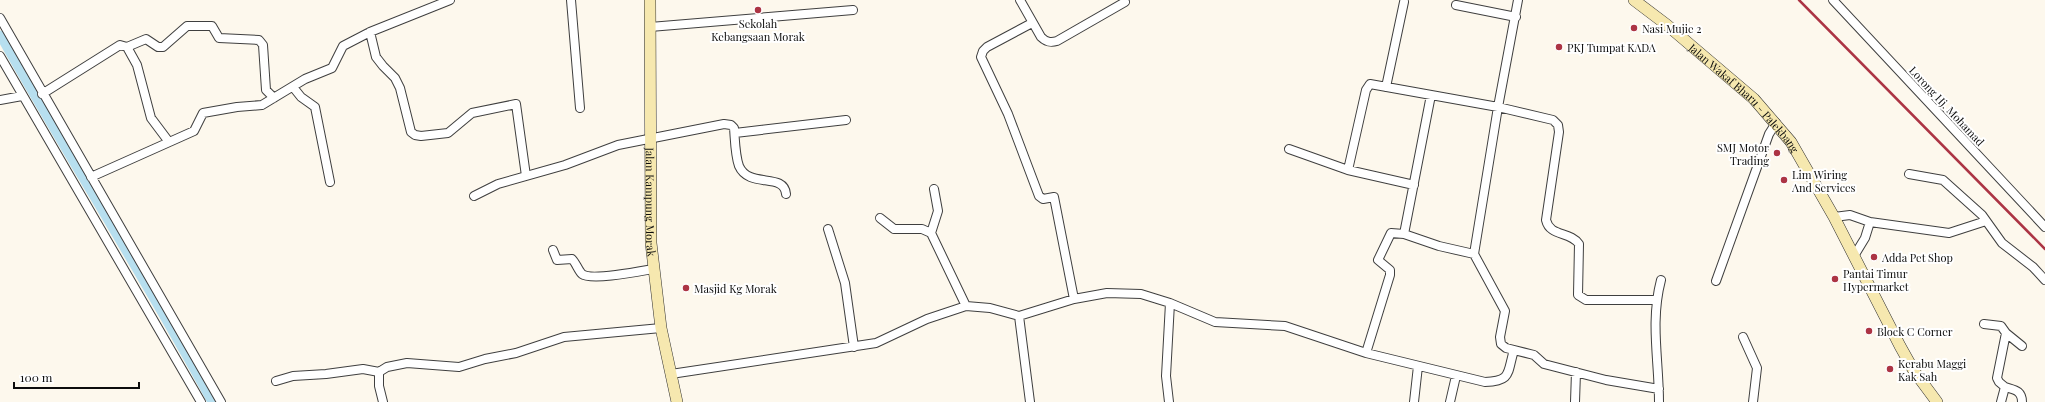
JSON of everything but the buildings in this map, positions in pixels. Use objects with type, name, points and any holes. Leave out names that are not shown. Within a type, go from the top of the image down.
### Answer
[{"type":"main road","name":"Jalan Kampung Morak","points":[[650,0],[653,269],[661,328],[677,402]]},
{"type":"main road","name":"Jalan Wakaf Bharu - Palekbang","points":[[1634,0],[1732,79],[1776,123],[1804,162],[1900,346],[1914,371],[1937,402]]},
{"type":"street","points":[[91,177],[195,130],[203,113],[237,106],[262,105],[305,79],[332,68],[342,46],[370,32],[450,0]]},
{"type":"street","points":[[571,0],[580,108]]},
{"type":"street","points":[[1020,0],[1041,37],[1045,41],[1052,42],[1057,41],[1125,2]]},
{"type":"street","points":[[1518,0],[1498,107],[1474,254],[1505,310],[1500,337],[1501,344],[1514,350],[1534,355],[1542,364],[1659,389]]},
{"type":"street","name":"Lorong Hj. Mohamad","points":[[1833,0],[2045,227]]},
{"type":"street","points":[[1386,87],[1404,2]]},
{"type":"street","points":[[1456,5],[1516,17]]},
{"type":"street","points":[[650,27],[853,10]]},
{"type":"street","points":[[0,18],[42,94],[220,402]]},
{"type":"street","points":[[1032,23],[987,47],[983,51],[981,57],[1008,114],[1039,196],[1043,199],[1054,197],[1074,299]]},
{"type":"street","points":[[42,94],[120,45],[127,47],[146,38],[158,47],[163,47],[187,26],[192,24],[212,26],[219,38],[259,40],[263,45],[266,90],[274,98]]},
{"type":"street","points":[[370,32],[376,57],[382,66],[395,78],[400,88],[410,132],[415,135],[448,132],[472,113],[516,104],[526,176]]},
{"type":"street","points":[[127,47],[137,65],[151,118],[169,142]]},
{"type":"street","points":[[0,56],[201,402]]},
{"type":"street","points":[[1348,170],[1367,87],[1373,84],[1549,118],[1558,125],[1559,132],[1546,220],[1554,232],[1570,236],[1579,244],[1577,291],[1580,298],[1586,300],[1656,300]]},
{"type":"street","points":[[293,87],[302,97],[315,107],[330,182]]},
{"type":"street","points":[[1404,234],[1431,95]]},
{"type":"street","points":[[0,100],[22,96]]},
{"type":"street","points":[[734,133],[846,120]]},
{"type":"street","points":[[1716,281],[1767,140],[1776,123]]},
{"type":"street","points":[[474,196],[498,184],[565,165],[618,145],[724,124],[731,125],[734,128],[740,166],[754,179],[781,183],[785,187],[786,194]]},
{"type":"street","points":[[1289,150],[1348,170],[1414,185]]},
{"type":"street","points":[[1909,174],[1943,180],[1971,203],[2000,241],[2033,267],[2045,280]]},
{"type":"street","points":[[931,233],[938,211],[934,189]]},
{"type":"street","points":[[1834,217],[1850,216],[1870,222],[1950,233],[1986,221]]},
{"type":"street","points":[[880,218],[894,229],[922,229],[931,233],[966,306]]},
{"type":"street","points":[[1854,256],[1865,238],[1870,222]]},
{"type":"street","points":[[828,229],[845,283],[854,348]]},
{"type":"street","points":[[1366,353],[1390,275],[1390,270],[1379,262],[1379,257],[1391,233],[1404,234],[1439,246],[1474,254]]},
{"type":"street","points":[[553,250],[557,260],[572,259],[582,274],[586,276],[608,276],[653,269]]},
{"type":"street","points":[[1659,402],[1655,348],[1656,300],[1661,280]]},
{"type":"street","points":[[670,374],[814,351],[854,348],[887,339],[928,319],[966,306],[990,308],[1019,316],[1074,299],[1107,293],[1141,294],[1170,303],[1215,322],[1285,326],[1366,353],[1485,382],[1501,381],[1506,375],[1514,350]]},
{"type":"street","points":[[1169,402],[1166,376],[1170,303]]},
{"type":"street","points":[[1019,316],[1030,402]]},
{"type":"street","points":[[1984,324],[2001,326],[2006,333],[2022,346]]},
{"type":"street","points":[[276,381],[293,376],[326,374],[363,369],[379,372],[387,367],[407,363],[459,367],[485,359],[516,353],[564,337],[661,328]]},
{"type":"street","points":[[2006,333],[1997,378],[2005,387],[2018,391],[2022,396],[2022,402]]},
{"type":"street","points":[[1743,337],[1756,366],[1752,402]]},
{"type":"street","points":[[1414,402],[1418,366]]},
{"type":"street","points":[[379,372],[379,386],[383,402]]},
{"type":"street","points":[[1575,402],[1576,372]]},
{"type":"street","points":[[1450,402],[1456,376]]},
{"type":"street","points":[[2000,402],[2005,387]]},
{"type":"waterway","points":[[0,35],[212,402]]},
{"type":"railway","points":[[1799,0],[2045,249]]},
{"type":"place","name":"Sekolah Kebangsaan Morak","points":[[758,10]]},
{"type":"place","name":"Nasi Mujie 2","points":[[1634,28]]},
{"type":"place","name":"PKJ Tumpat KADA","points":[[1559,47]]},
{"type":"place","name":"SMJ Motor Trading","points":[[1777,153]]},
{"type":"place","name":"Lim Wiring And Services","points":[[1784,180]]},
{"type":"place","name":"Adda Pet Shop","points":[[1874,257]]},
{"type":"place","name":"Pantai Timur Hypermarket","points":[[1835,279]]},
{"type":"place","name":"Masjid Kg Morak","points":[[686,288]]},
{"type":"place","name":"Block C Corner","points":[[1869,331]]},
{"type":"place","name":"Kerabu Maggi Kak Sah","points":[[1890,369]]}]
